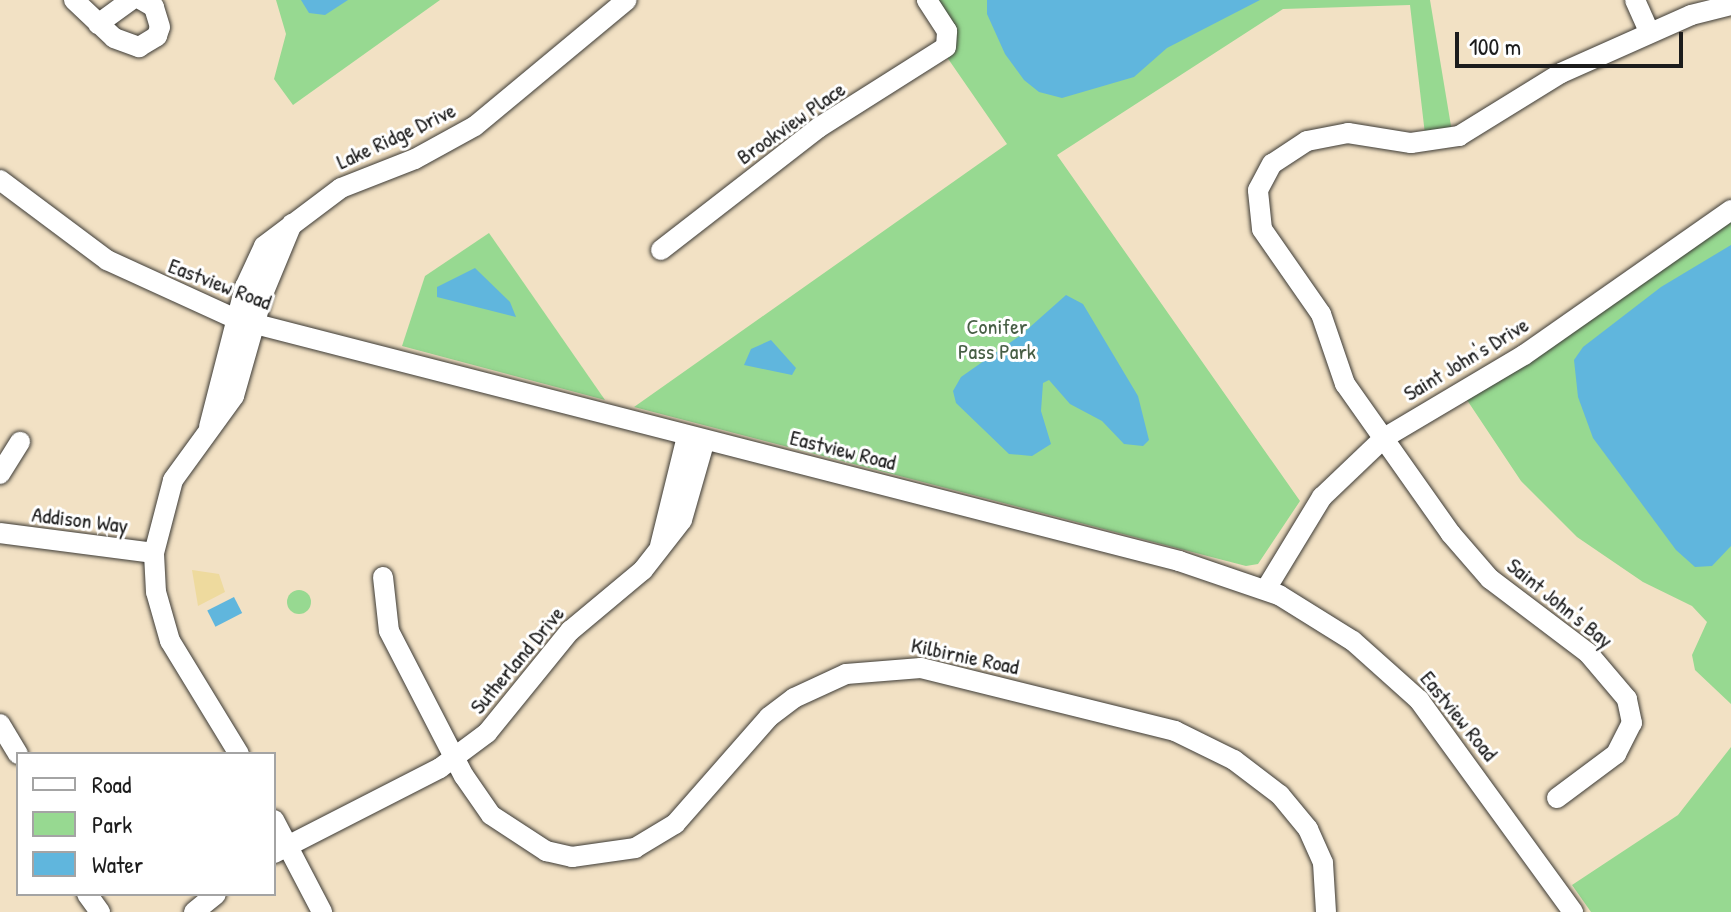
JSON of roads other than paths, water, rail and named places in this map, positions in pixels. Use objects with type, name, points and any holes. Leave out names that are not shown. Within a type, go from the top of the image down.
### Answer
[{"type":"street","points":[[74,0],[98,24],[127,44],[149,43],[157,36],[159,16],[142,0]]},
{"type":"street","points":[[98,24],[131,0]]},
{"type":"street","name":"Lake Ridge Drive","points":[[238,752],[170,641],[158,602],[154,553],[173,480],[234,396],[246,322],[293,221],[341,188],[415,159],[475,126],[627,0]]},
{"type":"street","name":"Brookview Place","points":[[661,250],[793,146],[938,53],[949,39],[927,0]]},
{"type":"street","points":[[1635,0],[1650,33]]},
{"type":"street","name":"Saint John's Bay","points":[[1557,798],[1616,754],[1632,723],[1627,699],[1588,653],[1472,560],[1345,384],[1321,314],[1262,229],[1256,205],[1265,173],[1292,149],[1324,136],[1355,133],[1417,143],[1464,135],[1555,75],[1650,33],[1731,5]]},
{"type":"street","name":"Eastview Road","points":[[4,191],[122,269],[246,322],[1179,561],[1266,589],[1339,631],[1410,691],[1572,912]]},
{"type":"street","name":"Saint John's Drive","points":[[1266,589],[1322,497],[1384,438],[1524,355],[1731,210]]},
{"type":"street","name":"Sutherland Drive","points":[[281,850],[455,759],[506,713],[570,631],[659,550],[696,438]]},
{"type":"street","points":[[0,474],[20,442]]},
{"type":"street","name":"Addison Way","points":[[0,533],[154,553]]},
{"type":"street","name":"Kilbirnie Road","points":[[383,577],[389,631],[478,800],[506,829],[570,867],[656,837],[675,824],[769,717],[816,686],[875,668],[921,668],[1175,731],[1234,760],[1280,795],[1308,829],[1323,863],[1326,912]]},
{"type":"street","points":[[0,724],[17,752]]},
{"type":"street","points":[[276,829],[281,850],[322,912]]},
{"type":"street","points":[[194,912],[214,896]]},
{"type":"water","points":[[301,0],[348,0],[325,15],[309,13]]},
{"type":"water","points":[[987,0],[1260,0],[1167,48],[1134,77],[1062,98],[1039,92],[1024,80],[1005,54],[987,14]]},
{"type":"water","points":[[1731,245],[1731,546],[1712,566],[1695,567],[1676,550],[1593,438],[1578,397],[1574,360],[1583,347],[1661,287]]},
{"type":"water","points":[[475,268],[510,302],[516,317],[437,297],[437,287]]},
{"type":"water","points":[[1066,295],[1083,304],[1138,396],[1149,440],[1143,446],[1124,444],[1102,421],[1070,404],[1049,380],[1043,383],[1041,411],[1051,444],[1032,456],[1009,454],[956,403],[953,391],[961,377],[1021,335]]},
{"type":"water","points":[[771,340],[796,368],[792,375],[744,365],[751,349]]},
{"type":"water","points":[[234,597],[242,613],[215,627],[207,611]]},
{"type":"park label","name":"Conifer Pass Park","points":[[997,338]]}]
